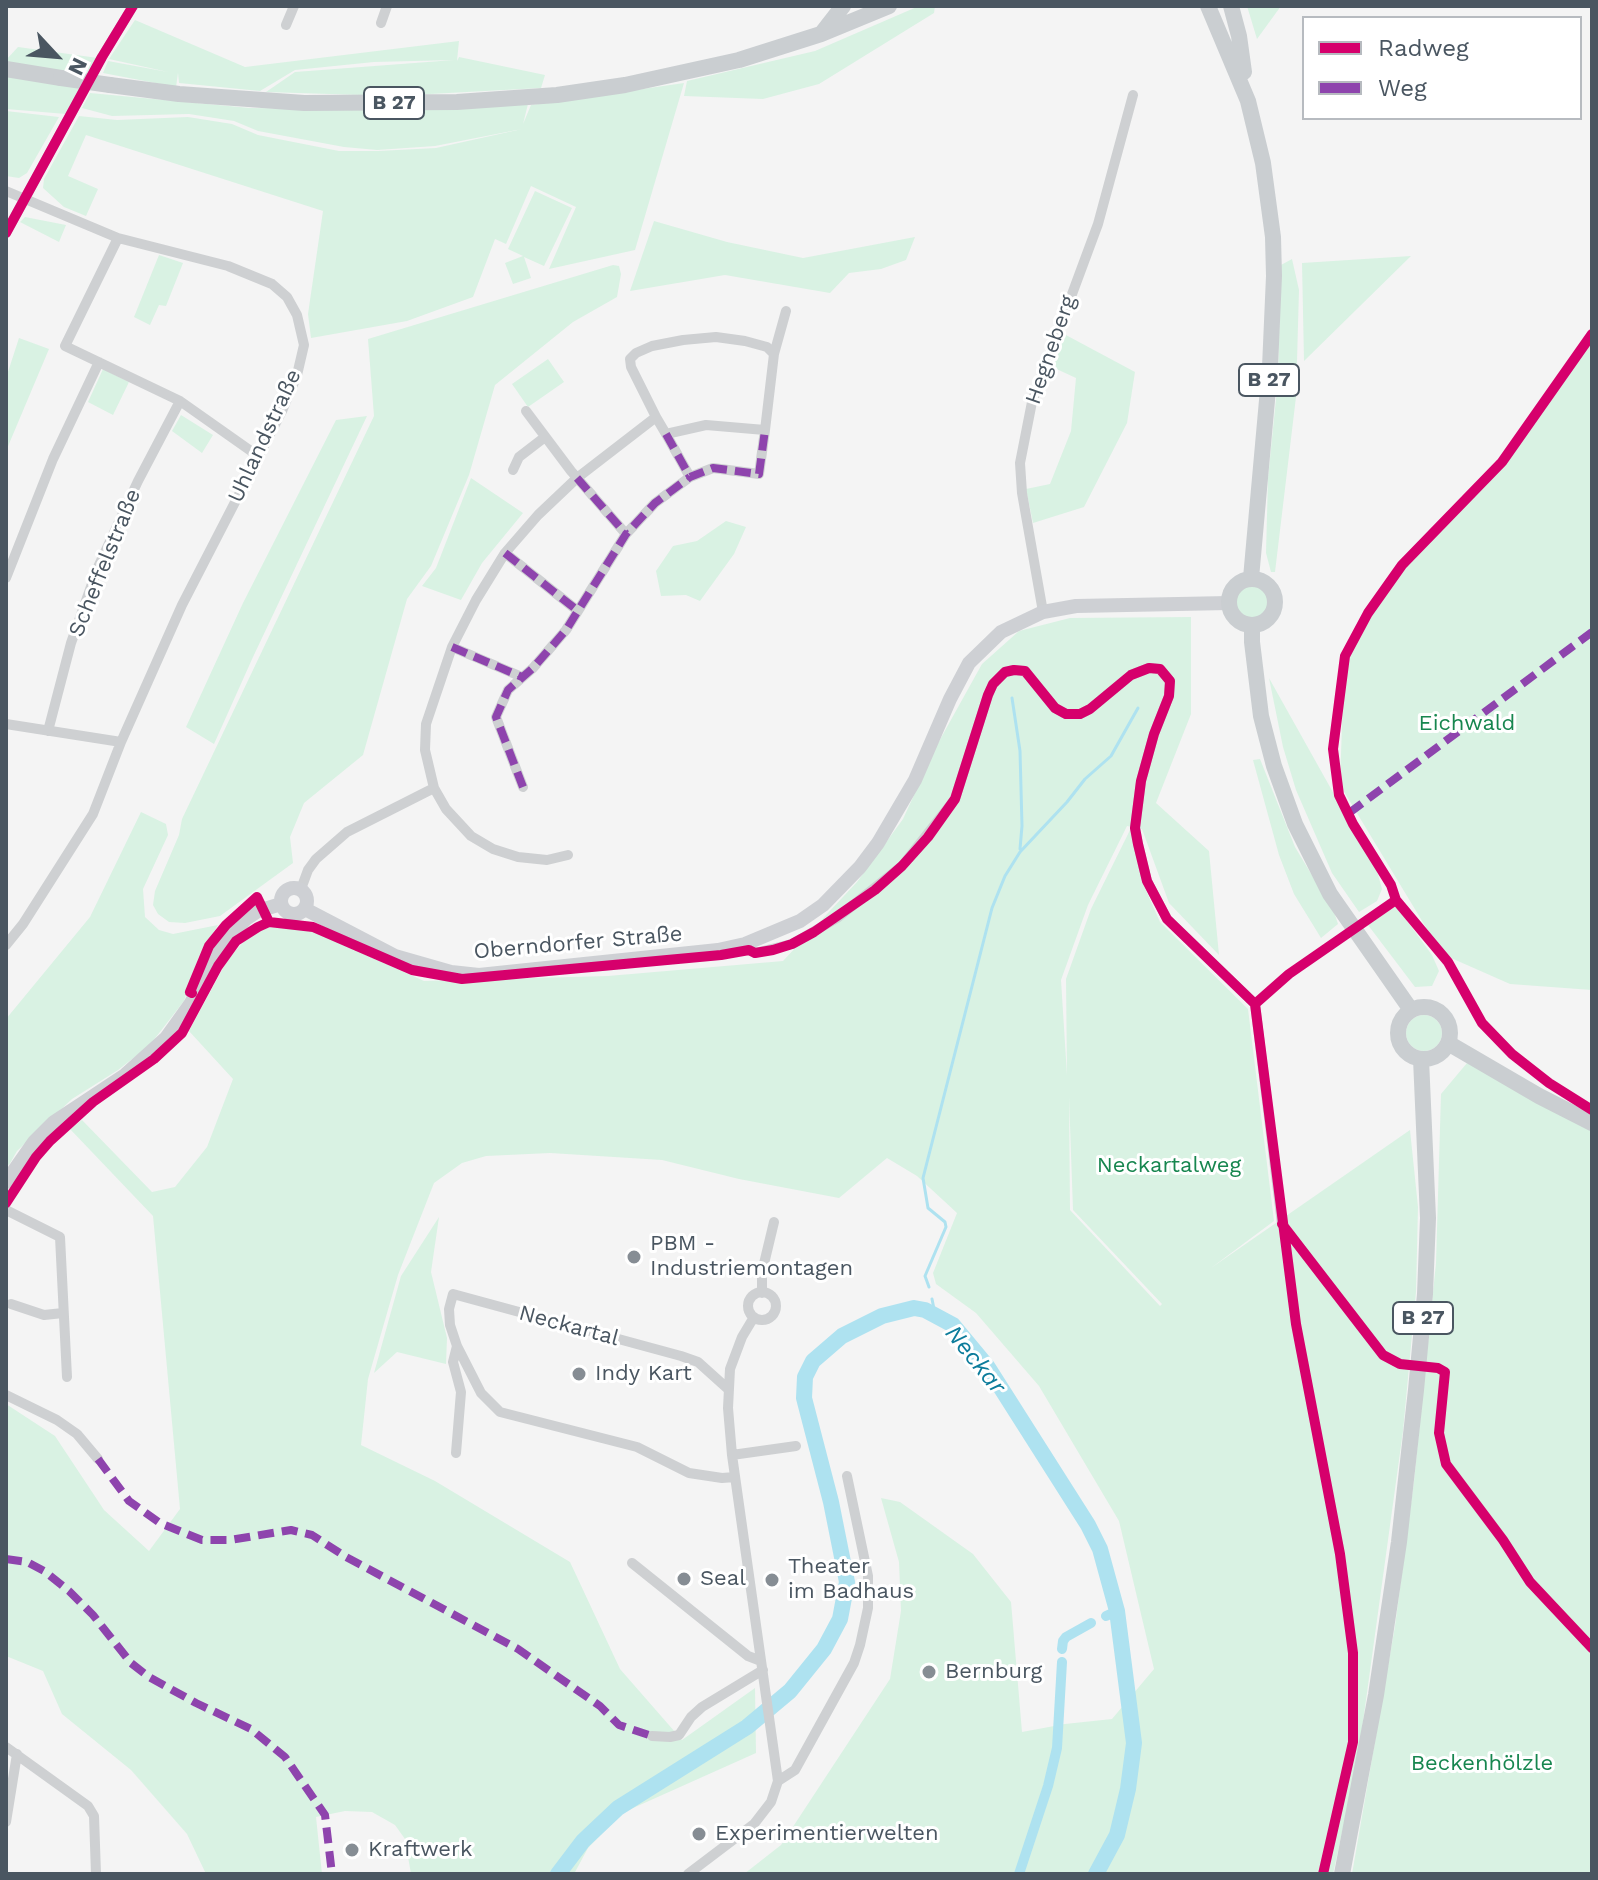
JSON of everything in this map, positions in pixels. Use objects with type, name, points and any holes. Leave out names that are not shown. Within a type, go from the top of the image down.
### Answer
[{"type":"main road","points":[[821,34],[843,6]]},
{"type":"main road","name":"B 27","points":[[6,69],[179,94],[304,103],[495,100],[571,93],[677,75],[739,60],[821,34],[889,6]]},
{"type":"main road","name":"B 27","points":[[1197,6],[1220,30]]},
{"type":"main road","name":"B 27","points":[[1208,6],[1248,101],[1263,163],[1273,237],[1270,367],[1251,578]]},
{"type":"main road","points":[[1231,6],[1239,36],[1248,101]]},
{"type":"main road","points":[[1251,578],[1270,587],[1275,601],[1266,620],[1252,625],[1236,619],[1229,603],[1235,586],[1251,578]]},
{"type":"main road","points":[[1252,625],[1261,716],[1274,766],[1295,824],[1330,894],[1411,1010]]},
{"type":"main road","points":[[1426,1007],[1441,1013],[1449,1027],[1448,1043],[1437,1056],[1421,1059],[1406,1052],[1398,1038],[1400,1022],[1411,1010],[1426,1007]]},
{"type":"main road","points":[[1448,1043],[1592,1123]]},
{"type":"main road","name":"B 27","points":[[1342,1874],[1357,1807],[1383,1649],[1416,1390],[1428,1218],[1421,1059]]},
{"type":"street","points":[[6,233],[23,197],[133,6]]},
{"type":"street","points":[[286,25],[294,6]]},
{"type":"street","points":[[381,23],[387,6]]},
{"type":"street","name":"Hegneberg","points":[[1043,612],[1022,493],[1020,463],[1032,402],[1098,224],[1133,95]]},
{"type":"street","name":"Uhlandstraße","points":[[6,191],[118,238],[251,273],[272,284],[287,297],[297,315],[304,345],[289,395],[182,605],[121,742],[104,792],[29,915],[6,945]]},
{"type":"street","points":[[118,238],[65,346],[180,401],[258,456]]},
{"type":"street","points":[[523,787],[496,717],[508,690],[547,653],[578,611],[626,534],[655,503],[690,477],[713,468],[759,474],[774,354],[786,311]]},
{"type":"street","points":[[690,477],[656,417],[630,359],[652,346],[716,337],[767,347],[774,354]]},
{"type":"street","points":[[6,578],[53,459],[99,362]]},
{"type":"street","name":"Scheffelstraße","points":[[48,731],[71,643],[98,567],[180,401]]},
{"type":"street","points":[[526,411],[577,478],[626,534]]},
{"type":"street","points":[[568,855],[547,860],[518,857],[493,849],[471,836],[446,809],[434,788],[425,750],[426,724],[452,647],[505,553],[538,515],[577,478],[656,417]]},
{"type":"street","points":[[666,434],[706,425],[765,430]]},
{"type":"street","points":[[513,470],[519,457],[545,437]]},
{"type":"street","points":[[505,553],[578,611]]},
{"type":"street","name":"Oberndorfer Straße","points":[[281,904],[285,911],[294,915],[305,909],[395,956],[433,969],[465,974],[718,950],[745,944],[800,921],[823,905],[860,867],[915,780],[969,663],[1001,632],[1043,612],[1076,606],[1229,603]]},
{"type":"street","points":[[452,647],[522,677]]},
{"type":"street","points":[[745,944],[755,953],[792,944],[837,918],[902,866],[955,799],[988,695],[993,684],[1005,672],[1025,671],[1055,708],[1066,714],[1080,714],[1131,675],[1149,668],[1160,669],[1170,681],[1169,696],[1141,781],[1135,828],[1138,844],[1147,881],[1167,919],[1255,1004],[1282,1224]]},
{"type":"street","points":[[6,724],[121,742]]},
{"type":"street","points":[[301,889],[316,859],[347,832],[434,788]]},
{"type":"street","points":[[6,1182],[34,1142],[54,1122],[125,1075],[166,1038],[191,1003],[220,947],[246,919],[264,908],[281,904],[282,895],[288,889],[301,889]]},
{"type":"street","points":[[301,889],[308,900],[305,909]]},
{"type":"street","points":[[6,1210],[60,1237],[67,1377]]},
{"type":"street","points":[[762,1293],[762,1272],[774,1222]]},
{"type":"street","points":[[762,1293],[773,1299],[774,1312],[765,1319],[754,1317],[749,1310],[749,1302],[754,1295],[762,1293]]},
{"type":"street","name":"Neckartal","points":[[728,1389],[698,1362],[681,1356],[453,1294],[449,1309],[450,1325],[457,1346],[481,1393],[500,1412],[637,1447],[689,1473],[735,1477]]},
{"type":"street","points":[[11,1304],[44,1315],[63,1313]]},
{"type":"street","points":[[688,1874],[754,1824],[771,1802],[778,1781],[732,1455],[728,1389],[737,1349],[754,1317]]},
{"type":"street","name":"Neckartal","points":[[456,1453],[461,1392],[453,1362],[457,1346]]},
{"type":"street","points":[[6,1395],[57,1420],[77,1434],[98,1459]]},
{"type":"street","points":[[732,1455],[796,1446]]},
{"type":"street","points":[[778,1781],[795,1770],[854,1663],[860,1645],[868,1608],[868,1576],[847,1476]]},
{"type":"street","points":[[632,1563],[763,1670]]},
{"type":"street","points":[[652,1736],[679,1735],[702,1707],[763,1670]]},
{"type":"street","points":[[6,1747],[88,1806],[94,1816],[96,1874]]},
{"type":"street","points":[[6,1822],[17,1754]]},
{"type":"green space","points":[[919,6],[935,6],[934,13],[819,84],[763,99],[684,96],[687,81],[815,51]]},
{"type":"green space","points":[[1247,6],[1281,6],[1257,39]]},
{"type":"green space","points":[[135,20],[245,67],[459,41],[457,61],[459,57],[545,75],[541,88],[393,96],[266,92],[295,72],[454,60],[374,62],[295,70],[260,91],[179,83],[178,73],[176,87],[103,73],[108,61],[168,72],[109,59]]},
{"type":"green space","points":[[18,47],[98,58],[86,79],[6,66],[6,60]]},
{"type":"green space","points":[[6,72],[83,85],[66,114],[6,109]]},
{"type":"green space","points":[[684,83],[635,250],[549,269],[576,207],[531,186],[506,244],[495,239],[473,297],[407,321],[311,338],[308,314],[323,211],[86,135],[68,176],[98,189],[86,216],[64,207],[43,188],[44,179],[79,116],[117,120],[188,117],[232,124],[258,135],[339,151],[378,151],[436,148],[522,129],[435,146],[377,150],[258,131],[234,121],[189,114],[112,116],[82,108],[90,93],[250,108],[444,110],[528,104],[523,124],[531,105]]},
{"type":"green space","points":[[6,111],[59,117],[27,173],[19,178],[6,176]]},
{"type":"green space","points":[[535,191],[572,208],[544,266],[524,257],[531,278],[513,284],[505,263],[523,256],[508,249]]},
{"type":"green space","points":[[25,217],[66,225],[59,242],[20,222]]},
{"type":"green space","points":[[654,221],[727,242],[803,258],[915,237],[906,260],[881,269],[849,273],[830,293],[725,275],[630,291]]},
{"type":"green space","points":[[159,255],[183,263],[166,306],[159,305],[150,325],[134,317]]},
{"type":"green space","points":[[1411,256],[1304,361],[1302,263]]},
{"type":"green space","points":[[1292,259],[1299,290],[1296,397],[1275,572],[1271,572],[1266,553],[1268,478],[1278,379],[1281,265]]},
{"type":"green space","points":[[613,265],[619,266],[621,274],[617,297],[573,322],[495,385],[469,475],[431,566],[407,599],[363,755],[304,803],[290,837],[293,863],[220,916],[185,923],[169,922],[158,914],[153,905],[155,891],[179,835],[182,819],[374,416],[368,339]]},
{"type":"green space","points":[[1064,334],[1135,372],[1127,423],[1084,507],[1033,523],[1026,489],[1050,484],[1071,431],[1076,378],[1050,366]]},
{"type":"green space","points":[[19,338],[49,349],[6,451],[6,378]]},
{"type":"green space","name":"Eichwald","points":[[1592,338],[1592,990],[1510,984],[1442,954],[1340,785],[1344,663],[1385,589],[1507,459]]},
{"type":"green space","points":[[548,359],[564,382],[528,407],[512,384]]},
{"type":"green space","points":[[103,369],[129,382],[113,415],[88,402]]},
{"type":"green space","points":[[181,415],[213,435],[202,453],[172,431]]},
{"type":"green space","points":[[367,416],[214,744],[186,727],[243,603],[336,420]]},
{"type":"green space","points":[[471,478],[523,513],[482,563],[461,600],[422,586],[436,568]]},
{"type":"green space","points":[[726,521],[746,527],[734,554],[700,601],[686,595],[661,596],[656,571],[673,546],[697,541]]},
{"type":"green space","points":[[1251,584],[1264,589],[1269,602],[1264,615],[1251,620],[1238,615],[1233,602],[1238,589]]},
{"type":"green space","name":"Neckartalweg","points":[[1191,617],[1191,714],[1156,803],[1209,851],[1219,955],[1169,903],[1142,829],[1127,826],[1088,905],[1061,980],[1067,1075],[1066,979],[1091,909],[1130,830],[1144,886],[1160,922],[1248,1009],[1274,1221],[1211,1268],[1410,1130],[1418,1207],[1416,1292],[1403,1431],[1358,1758],[1333,1874],[744,1874],[781,1845],[890,1679],[901,1611],[899,1562],[881,1498],[900,1502],[973,1554],[1011,1602],[1022,1732],[1112,1719],[1154,1669],[1119,1521],[1039,1386],[976,1313],[936,1284],[933,1273],[957,1213],[917,1176],[887,1158],[839,1198],[739,1179],[662,1160],[550,1153],[486,1156],[462,1163],[434,1183],[398,1275],[368,1379],[361,1445],[435,1481],[570,1562],[620,1669],[682,1740],[755,1688],[756,1753],[622,1813],[588,1848],[574,1874],[411,1874],[405,1839],[395,1825],[372,1812],[345,1811],[316,1817],[322,1874],[206,1874],[187,1834],[131,1770],[62,1714],[43,1671],[6,1656],[6,1404],[55,1436],[104,1510],[149,1551],[180,1509],[153,1216],[70,1129],[82,1120],[152,1192],[175,1187],[207,1147],[233,1079],[189,1031],[228,959],[248,937],[269,927],[313,931],[424,981],[608,976],[783,961],[857,882],[903,819],[937,745],[982,664],[1019,631],[1070,618]],"holes":[[[1069,1097],[1073,1210],[1162,1304],[1160,1306],[1070,1210]]]},
{"type":"green space","points":[[1269,678],[1377,871],[1382,889],[1377,901],[1359,912],[1332,873],[1296,790],[1283,747]]},
{"type":"green space","points":[[1260,759],[1295,847],[1334,912],[1338,924],[1321,938],[1294,894],[1279,855],[1253,760]]},
{"type":"green space","points":[[141,812],[166,824],[168,835],[143,889],[145,917],[159,930],[173,934],[218,925],[199,956],[184,1001],[149,1046],[72,1099],[17,1151],[9,1165],[6,1163],[6,1019],[90,917]]},
{"type":"green space","points":[[1396,906],[1432,955],[1439,971],[1432,986],[1415,987],[1368,925]]},
{"type":"green space","points":[[1424,1015],[1437,1020],[1442,1033],[1437,1046],[1424,1051],[1411,1046],[1406,1033],[1411,1020]]},
{"type":"green space","name":"Beckenhölzle","points":[[1467,1063],[1592,1128],[1592,1874],[1352,1874],[1395,1626],[1414,1481],[1436,1263],[1441,1094]]},
{"type":"green space","points":[[439,1217],[431,1272],[447,1338],[446,1364],[397,1352],[374,1373],[401,1276]]},
{"type":"waterway","points":[[1012,698],[1020,751],[1020,849]]},
{"type":"waterway","points":[[929,1287],[925,1276],[946,1227],[945,1222],[928,1208],[923,1178],[992,908],[1005,876],[1020,852],[1085,779],[1111,756],[1138,708]]},
{"type":"waterway","points":[[932,1299],[935,1314]]},
{"type":"waterway","name":"Neckar","points":[[558,1874],[583,1841],[618,1808],[747,1727],[790,1691],[824,1649],[840,1619],[847,1582],[831,1502],[804,1398],[805,1377],[813,1361],[842,1336],[882,1316],[914,1308],[925,1310],[953,1325],[987,1366],[1100,1549],[1117,1611],[1134,1743],[1128,1789],[1117,1835],[1096,1874]]},
{"type":"waterway","points":[[1106,1616],[1117,1611]]},
{"type":"waterway","points":[[1062,1649],[1066,1637],[1091,1623]]},
{"type":"waterway","points":[[1019,1874],[1057,1748],[1062,1662]]},
{"type":"marked path","points":[[666,434],[690,477],[713,468],[759,474],[765,430]]},
{"type":"marked path","points":[[523,787],[496,717],[508,690],[533,668],[566,630],[626,534],[655,503],[690,477]]},
{"type":"marked path","points":[[577,478],[626,534]]},
{"type":"marked path","points":[[505,553],[578,611]]},
{"type":"marked path","points":[[1349,813],[1592,632]]},
{"type":"marked path","points":[[452,647],[522,677]]},
{"type":"marked path","points":[[98,1459],[129,1501],[160,1523],[202,1540],[230,1540],[291,1530],[312,1535],[346,1557],[518,1649],[600,1706],[619,1725],[652,1736]]},
{"type":"marked path","points":[[6,1559],[27,1562],[69,1591],[93,1615],[131,1663],[149,1677],[251,1729],[285,1757],[325,1815],[332,1874]]},
{"type":"cycle path","points":[[6,233],[133,6]]},
{"type":"cycle path","points":[[1592,334],[1502,462],[1402,565],[1368,613],[1345,656],[1333,749],[1339,795],[1353,824],[1391,885],[1396,900],[1448,962],[1482,1023],[1512,1054],[1549,1083],[1592,1110]]},
{"type":"cycle path","points":[[6,1203],[50,1141],[93,1102],[154,1059],[182,1033],[218,966],[236,941],[258,927],[269,922],[313,927],[412,970],[462,979],[773,950],[814,932],[875,890],[928,837],[955,799],[988,695],[993,684],[1005,672],[1025,671],[1055,708],[1066,714],[1080,714],[1131,675],[1149,668],[1160,669],[1170,681],[1169,696],[1141,781],[1135,828],[1138,844],[1147,881],[1167,919],[1255,1004],[1296,1324],[1340,1554],[1353,1653],[1353,1742],[1323,1874]]},
{"type":"cycle path","points":[[192,993],[209,946],[226,925],[257,897],[269,922]]},
{"type":"cycle path","points":[[1255,1004],[1289,974],[1396,900]]},
{"type":"cycle path","points":[[1282,1224],[1383,1355],[1400,1364],[1438,1368],[1445,1372],[1439,1433],[1446,1464],[1530,1582],[1592,1648]]},
{"type":"place","name":"PBM - Industriemontagen","points":[[634,1257]]},
{"type":"place","name":"Indy Kart","points":[[579,1374]]},
{"type":"place","name":"Seal","points":[[684,1579]]},
{"type":"place","name":"Theater im Badhaus","points":[[772,1580]]},
{"type":"place","name":"Bernburg","points":[[929,1672]]},
{"type":"place","name":"Experimentierwelten","points":[[699,1834]]},
{"type":"place","name":"Kraftwerk","points":[[352,1850]]}]
